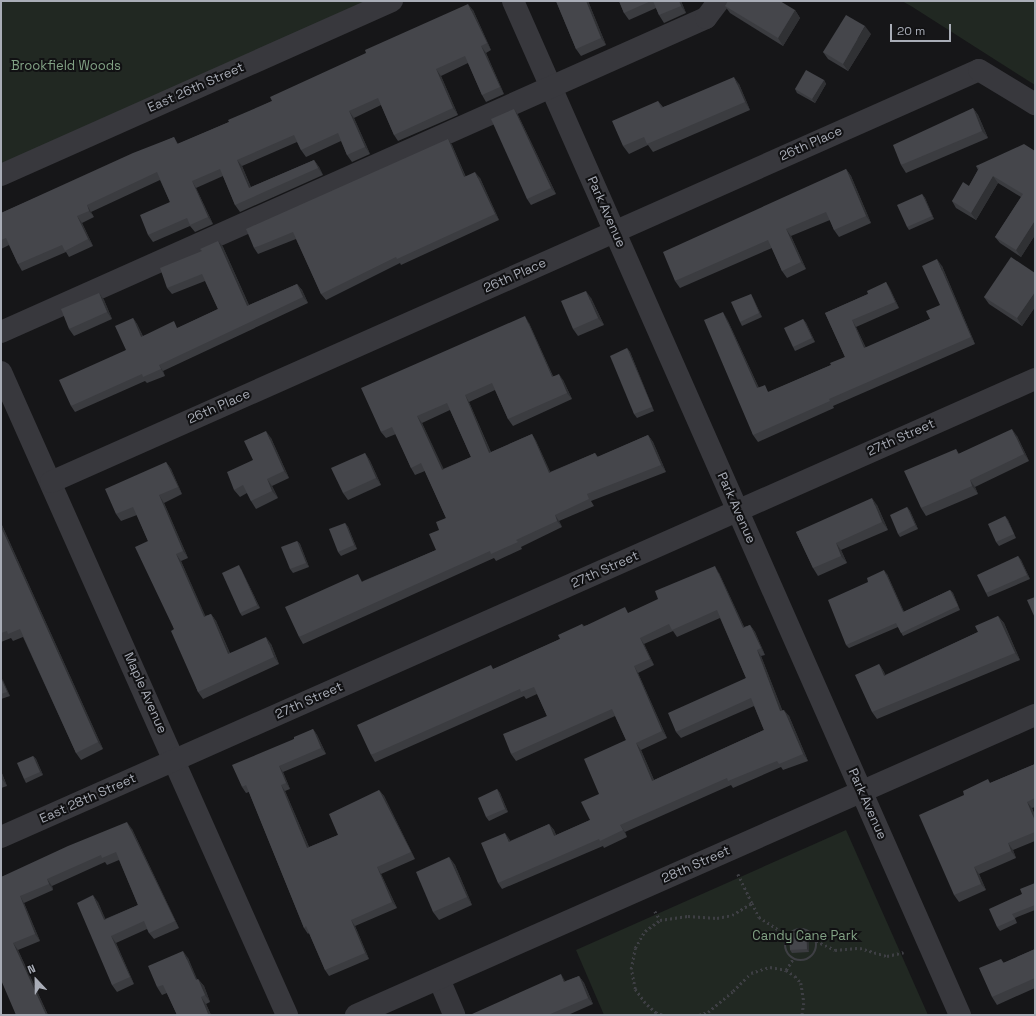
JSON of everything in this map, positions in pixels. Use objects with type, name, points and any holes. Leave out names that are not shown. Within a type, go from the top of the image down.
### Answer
[{"type":"street","name":"East 26th Street","points":[[1,175],[392,1]]},
{"type":"street","name":"Park Avenue","points":[[513,1],[960,1015]]},
{"type":"street","points":[[1,332],[706,18],[719,1]]},
{"type":"street","name":"26th Place","points":[[51,482],[979,70],[1035,104]]},
{"type":"street","name":"Maple Avenue","points":[[1,372],[287,1015]]},
{"type":"street","name":"27th Street","points":[[174,760],[738,512],[1035,379]]},
{"type":"street","name":"28th Street","points":[[356,1015],[1035,715]]},
{"type":"street","name":"East 28th Street","points":[[1,837],[174,760]]},
{"type":"street","points":[[439,979],[454,1015]]},
{"type":"path","points":[[738,874],[759,917],[788,936]]},
{"type":"path","points":[[662,1015],[650,1008],[635,989],[631,969],[635,948],[645,931],[660,920],[688,916],[717,918],[732,915],[752,902]]},
{"type":"path","points":[[655,911],[660,920]]},
{"type":"path","points":[[793,959],[785,946],[788,936],[796,930],[806,930],[816,941],[835,950],[860,948],[887,956],[904,952]]},
{"type":"path","points":[[793,959],[803,960],[812,956],[816,941]]},
{"type":"path","points":[[786,970],[793,959]]},
{"type":"path","points":[[699,1015],[708,1012],[733,992],[751,973],[770,967],[786,970],[795,976],[801,983],[804,1003],[802,1015]]},
{"type":"green space","name":"Brookfield Woods","points":[[1,1],[371,1],[1,165]]},
{"type":"green space","points":[[902,1],[1035,1],[1035,85],[911,6]]},
{"type":"green space","name":"Candy Cane Park","points":[[846,830],[928,1015],[604,1015],[576,950]]},
{"type":"building","points":[[556,1],[586,1],[601,38],[576,49]]},
{"type":"building","points":[[619,1],[651,1],[624,13]]},
{"type":"building","points":[[653,1],[679,1],[681,6],[659,15]]},
{"type":"building","points":[[728,1],[780,1],[795,10],[778,38],[725,6]]},
{"type":"building","points":[[468,4],[487,43],[481,46],[500,87],[482,95],[465,56],[436,69],[453,108],[394,135],[378,98],[349,111],[365,147],[347,155],[338,133],[301,150],[294,135],[237,160],[249,188],[314,160],[318,168],[235,205],[220,169],[192,181],[208,217],[190,225],[187,218],[148,235],[140,215],[170,202],[157,172],[87,205],[89,211],[77,216],[88,239],[65,251],[62,245],[18,264],[6,238],[1,240],[1,213],[133,153],[174,137],[177,144],[229,122],[228,120],[272,101],[270,97],[366,53],[365,50]]},
{"type":"building","points":[[846,15],[865,26],[843,64],[823,52]]},
{"type":"building","points":[[806,70],[824,80],[812,99],[795,89]]},
{"type":"building","points":[[734,77],[745,102],[647,144],[644,137],[623,146],[612,121],[658,101],[661,108]]},
{"type":"building","points":[[973,108],[982,131],[901,165],[893,145]]},
{"type":"building","points":[[514,109],[551,188],[527,199],[491,119]]},
{"type":"building","points":[[448,139],[464,177],[475,172],[495,214],[397,259],[396,257],[321,294],[293,232],[254,248],[246,229]]},
{"type":"building","points":[[1024,144],[1035,151],[1035,223],[1034,222],[1016,250],[995,237],[1023,194],[993,176],[971,213],[952,201],[963,182],[969,186],[979,168],[976,166]]},
{"type":"building","points":[[846,169],[866,216],[834,230],[826,212],[786,229],[801,262],[782,271],[768,240],[675,281],[663,252]]},
{"type":"building","points":[[922,194],[932,216],[907,227],[897,205]]},
{"type":"building","points":[[218,241],[247,306],[297,284],[303,297],[159,365],[161,369],[143,377],[142,374],[71,406],[59,380],[126,350],[115,326],[133,318],[141,337],[174,321],[177,328],[218,309],[202,274],[167,288],[160,268],[202,251],[200,249]]},
{"type":"building","points":[[1011,257],[1035,273],[1035,292],[1017,318],[984,297]]},
{"type":"building","points":[[937,259],[971,337],[829,399],[830,401],[753,435],[704,320],[723,312],[757,388],[765,385],[768,392],[831,365],[830,363],[845,357],[825,313],[868,294],[867,291],[886,282],[895,302],[852,320],[864,348],[930,319],[926,311],[940,305],[922,266]]},
{"type":"building","points":[[586,291],[598,318],[573,329],[561,301]]},
{"type":"building","points":[[99,293],[107,312],[69,329],[61,309]]},
{"type":"building","points":[[751,294],[759,313],[740,322],[731,302]]},
{"type":"building","points":[[525,316],[552,377],[559,374],[567,393],[508,419],[492,383],[465,395],[489,453],[532,434],[549,473],[595,453],[597,457],[648,435],[661,465],[587,494],[589,499],[555,515],[557,521],[516,540],[518,542],[491,554],[490,551],[299,637],[285,607],[358,574],[362,582],[436,550],[429,534],[439,530],[436,522],[446,518],[421,463],[411,468],[392,427],[381,432],[361,388]],"holes":[[[447,403],[471,457],[442,470],[417,416]]]},
{"type":"building","points":[[803,319],[812,338],[793,347],[784,328]]},
{"type":"building","points":[[627,348],[652,407],[634,414],[610,356]]},
{"type":"building","points":[[1012,429],[1024,454],[970,480],[972,486],[921,508],[904,471],[956,449],[958,454]]},
{"type":"building","points":[[266,431],[284,471],[267,479],[272,491],[251,501],[243,485],[234,490],[227,472],[253,460],[244,441]]},
{"type":"building","points":[[365,453],[376,478],[343,493],[331,468]]},
{"type":"building","points":[[166,462],[178,487],[159,495],[183,551],[176,554],[204,617],[211,614],[228,654],[266,637],[274,657],[198,692],[171,631],[174,629],[135,547],[148,541],[133,507],[116,514],[105,489]]},
{"type":"building","points":[[872,498],[882,522],[836,543],[841,556],[813,568],[796,532]]},
{"type":"building","points":[[907,507],[915,525],[898,534],[890,515]]},
{"type":"building","points":[[1005,516],[1014,534],[996,542],[988,524]]},
{"type":"building","points":[[345,523],[354,545],[338,552],[329,529]]},
{"type":"building","points":[[1,527],[98,742],[76,753],[20,629],[8,634],[7,631],[1,633]]},
{"type":"building","points":[[297,541],[306,563],[290,569],[281,547]]},
{"type":"building","points":[[1018,556],[1027,575],[986,593],[977,575]]},
{"type":"building","points":[[239,565],[257,605],[240,613],[222,573]]},
{"type":"building","points":[[715,566],[743,628],[750,625],[761,648],[757,650],[780,711],[784,710],[803,754],[779,764],[777,761],[728,781],[727,778],[620,825],[623,830],[600,841],[599,839],[498,883],[481,843],[505,833],[509,842],[549,824],[554,836],[590,820],[581,802],[599,794],[584,759],[626,740],[612,709],[511,754],[503,734],[547,716],[534,687],[521,692],[520,689],[371,755],[357,725],[491,665],[493,669],[560,639],[558,635],[582,624],[583,627],[625,607],[628,613],[658,599],[655,591]],"holes":[[[717,610],[746,678],[668,713],[676,732],[751,698],[764,730],[652,781],[636,743],[662,731],[634,666],[650,659],[640,638],[669,624],[672,630]]]},
{"type":"building","points":[[884,570],[903,612],[950,590],[958,606],[901,633],[896,623],[846,645],[828,600],[868,582],[867,578]]},
{"type":"building","points":[[1035,597],[1035,618],[1027,600]]},
{"type":"building","points":[[998,616],[1015,653],[872,712],[855,675],[879,664],[884,676],[978,632],[975,626]]},
{"type":"building","points":[[1,678],[7,692],[1,694]]},
{"type":"building","points":[[313,729],[321,748],[279,766],[286,783],[281,785],[307,848],[338,835],[329,814],[379,790],[411,852],[377,867],[392,902],[351,920],[365,953],[325,970],[306,926],[304,928],[246,785],[242,787],[232,765],[294,739],[294,737]]},
{"type":"building","points":[[33,756],[40,772],[24,779],[17,763]]},
{"type":"building","points":[[1035,764],[1035,798],[1027,802],[1035,821],[1035,832],[1008,843],[1011,851],[974,867],[981,884],[954,895],[919,815],[964,795],[963,791],[988,779],[990,783]]},
{"type":"building","points":[[497,789],[505,809],[486,817],[478,798]]},
{"type":"building","points":[[127,822],[175,921],[149,933],[144,921],[111,936],[130,977],[112,985],[77,903],[93,895],[104,920],[138,905],[116,852],[102,858],[101,855],[47,879],[49,884],[20,896],[35,934],[13,943],[46,1015],[16,1015],[1,980],[1,877],[68,846]]},
{"type":"building","points":[[449,857],[467,897],[433,912],[416,872]]},
{"type":"building","points":[[1035,883],[1035,905],[1012,914],[1015,919],[997,927],[989,909],[1022,894],[1020,889]]},
{"type":"building","points":[[806,932],[807,949],[790,950],[789,933]]},
{"type":"building","points":[[1035,949],[1035,978],[992,997],[979,968],[1001,959],[1003,963]]},
{"type":"building","points":[[183,951],[196,980],[198,979],[205,995],[201,997],[208,1014],[177,1015],[163,985],[157,987],[148,966]]},
{"type":"building","points":[[561,974],[564,982],[579,976],[588,998],[548,1015],[472,1014]]}]
